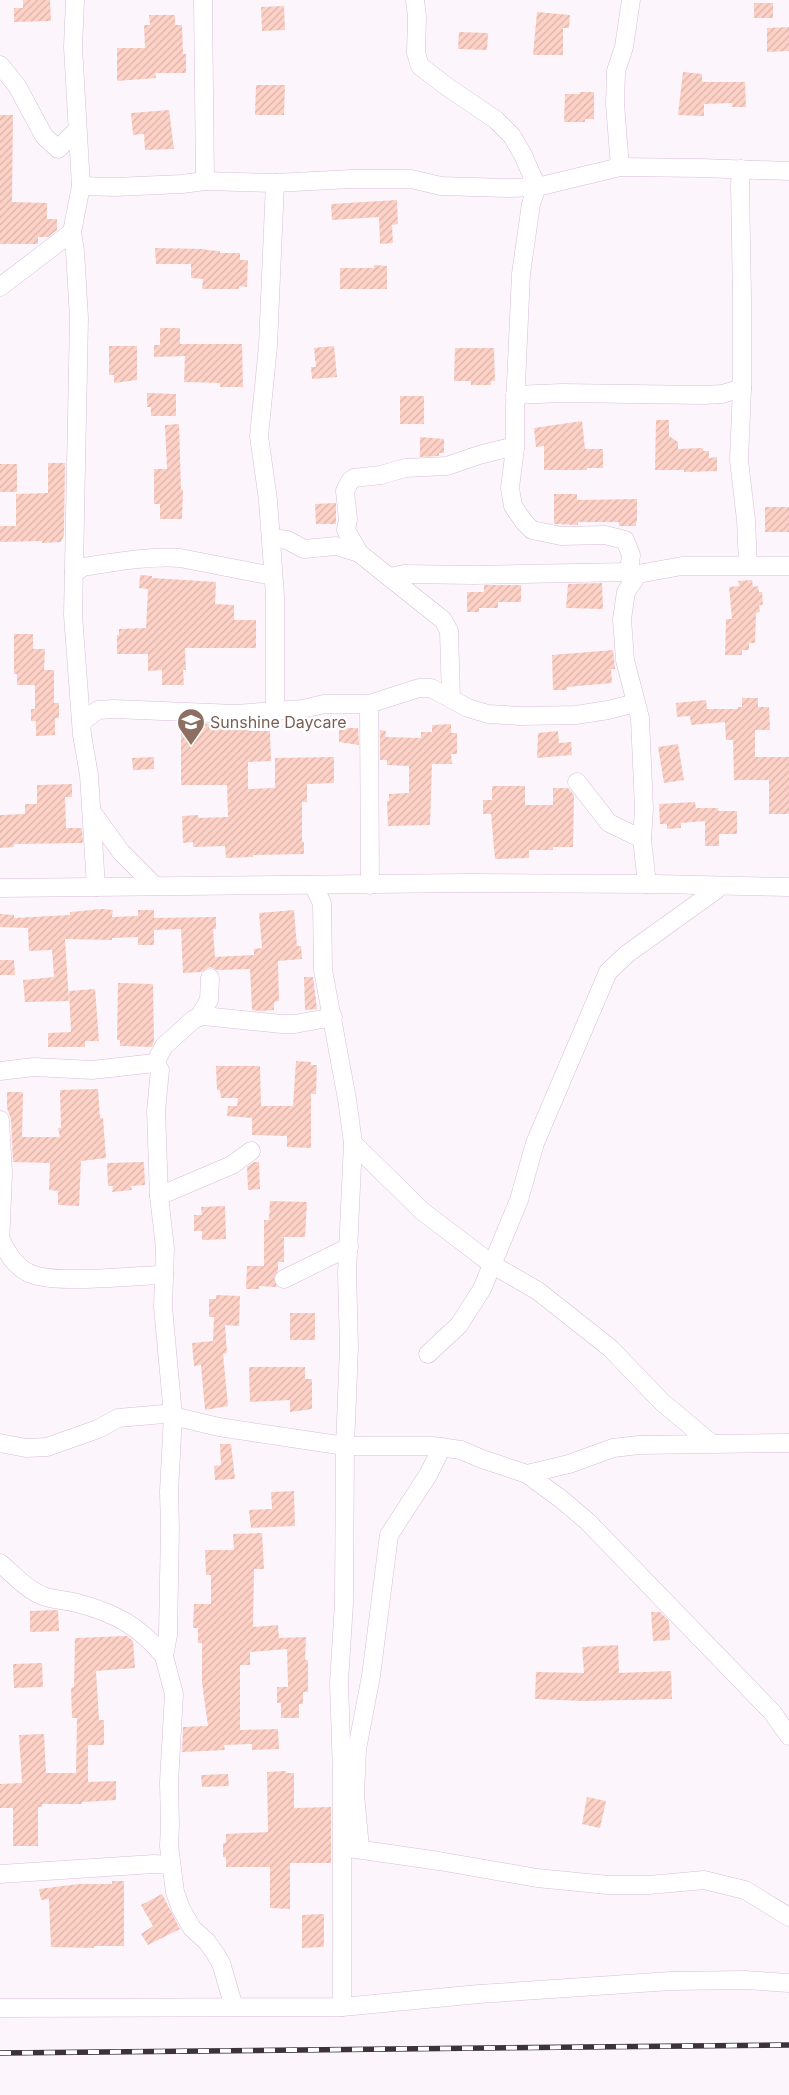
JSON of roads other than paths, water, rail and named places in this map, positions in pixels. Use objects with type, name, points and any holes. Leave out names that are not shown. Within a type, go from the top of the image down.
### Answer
[{"type":"street","points":[[75,0],[73,47],[81,186],[72,232],[79,318],[72,616],[92,812],[96,887]]},
{"type":"street","points":[[203,0],[206,181]]},
{"type":"street","points":[[416,0],[416,53],[420,66],[496,120],[512,136],[523,155],[537,187],[531,204],[521,274],[515,395],[515,448],[510,488],[513,506],[532,530],[548,535],[562,536],[605,535],[624,540],[631,555],[634,573],[626,592],[622,619],[625,660],[640,718],[644,809],[642,839],[647,884]]},
{"type":"street","points":[[620,168],[615,104],[616,71],[624,47],[631,0]]},
{"type":"street","points":[[0,65],[17,86],[44,136],[58,149],[77,130]]},
{"type":"street","points":[[81,186],[115,187],[206,181],[274,183],[352,179],[411,179],[441,186],[463,188],[537,187],[620,168],[789,171]]},
{"type":"street","points":[[741,169],[742,388],[739,460],[746,520],[748,565]]},
{"type":"street","points":[[274,183],[268,346],[259,436],[268,500],[274,576],[276,620],[275,711]]},
{"type":"street","points":[[0,287],[72,232]]},
{"type":"street","points":[[515,395],[562,393],[704,395],[722,394],[742,388]]},
{"type":"street","points":[[359,553],[358,548],[348,536],[346,530],[348,519],[345,491],[350,481],[354,478],[381,476],[405,468],[447,466],[479,455],[507,448],[515,448]]},
{"type":"street","points":[[271,538],[287,540],[304,549],[336,546],[359,553],[443,620],[449,631],[450,698]]},
{"type":"street","points":[[74,573],[83,567],[150,557],[166,557],[274,576]]},
{"type":"street","points":[[390,577],[404,574],[634,573],[682,566],[789,566]]},
{"type":"street","points":[[82,722],[98,710],[236,714],[303,709],[324,704],[369,704],[419,688],[432,688],[468,708],[488,714],[521,716],[576,715],[636,703]]},
{"type":"street","points":[[369,704],[370,885]]},
{"type":"street","points":[[577,782],[609,823],[642,839]]},
{"type":"street","points":[[92,812],[122,852],[155,886]]},
{"type":"street","points":[[0,888],[647,884],[789,886]]},
{"type":"street","points":[[313,885],[322,903],[322,957],[353,1143],[348,1247],[347,1306],[349,1347],[345,1446],[345,1557],[339,1682],[342,2007]]},
{"type":"street","points":[[428,1354],[459,1325],[482,1289],[519,1200],[535,1142],[608,972],[627,954],[716,890]]},
{"type":"street","points":[[155,1064],[164,1046],[199,1017],[209,1000],[210,978]]},
{"type":"street","points":[[199,1017],[228,1017],[253,1022],[295,1024],[333,1017]]},
{"type":"street","points":[[0,1071],[34,1067],[92,1070],[155,1064]]},
{"type":"street","points":[[155,1064],[160,1070],[156,1111],[159,1196],[165,1248],[163,1307],[173,1416],[169,1492],[168,1635],[164,1656]]},
{"type":"street","points":[[0,1120],[3,1173],[0,1246]]},
{"type":"street","points":[[353,1143],[422,1211],[493,1265],[538,1291],[610,1348],[662,1402],[711,1443]]},
{"type":"street","points":[[159,1196],[232,1165],[252,1151]]},
{"type":"street","points":[[1,1240],[17,1265],[37,1276],[89,1279],[164,1275]]},
{"type":"street","points":[[284,1279],[348,1247]]},
{"type":"street","points":[[0,1443],[26,1448],[47,1447],[98,1429],[118,1418],[164,1414],[219,1428],[345,1446],[442,1447],[461,1450],[527,1474],[562,1499],[587,1521],[772,1712],[789,1736]]},
{"type":"street","points":[[527,1474],[569,1464],[613,1448],[639,1445],[789,1443]]},
{"type":"street","points":[[360,1848],[355,1795],[357,1749],[372,1667],[389,1534],[428,1475],[442,1447]]},
{"type":"street","points":[[0,1563],[28,1587],[42,1596],[78,1603],[128,1622],[149,1638],[164,1656],[174,1694],[169,1782],[170,1865],[175,1892],[181,1909],[192,1928],[207,1942],[221,1963],[234,2007]]},
{"type":"street","points":[[342,1847],[360,1848],[537,1878],[591,1884],[649,1885],[704,1880],[745,1890],[789,1917]]},
{"type":"street","points":[[0,1874],[154,1864],[170,1865]]},
{"type":"street","points":[[0,2008],[342,2007],[479,1994],[671,1981],[745,1980],[789,1983]]},
{"type":"railway","points":[[0,2053],[789,2045]]},
{"type":"place","name":"Sunshine Daycare","points":[[191,746]]}]
